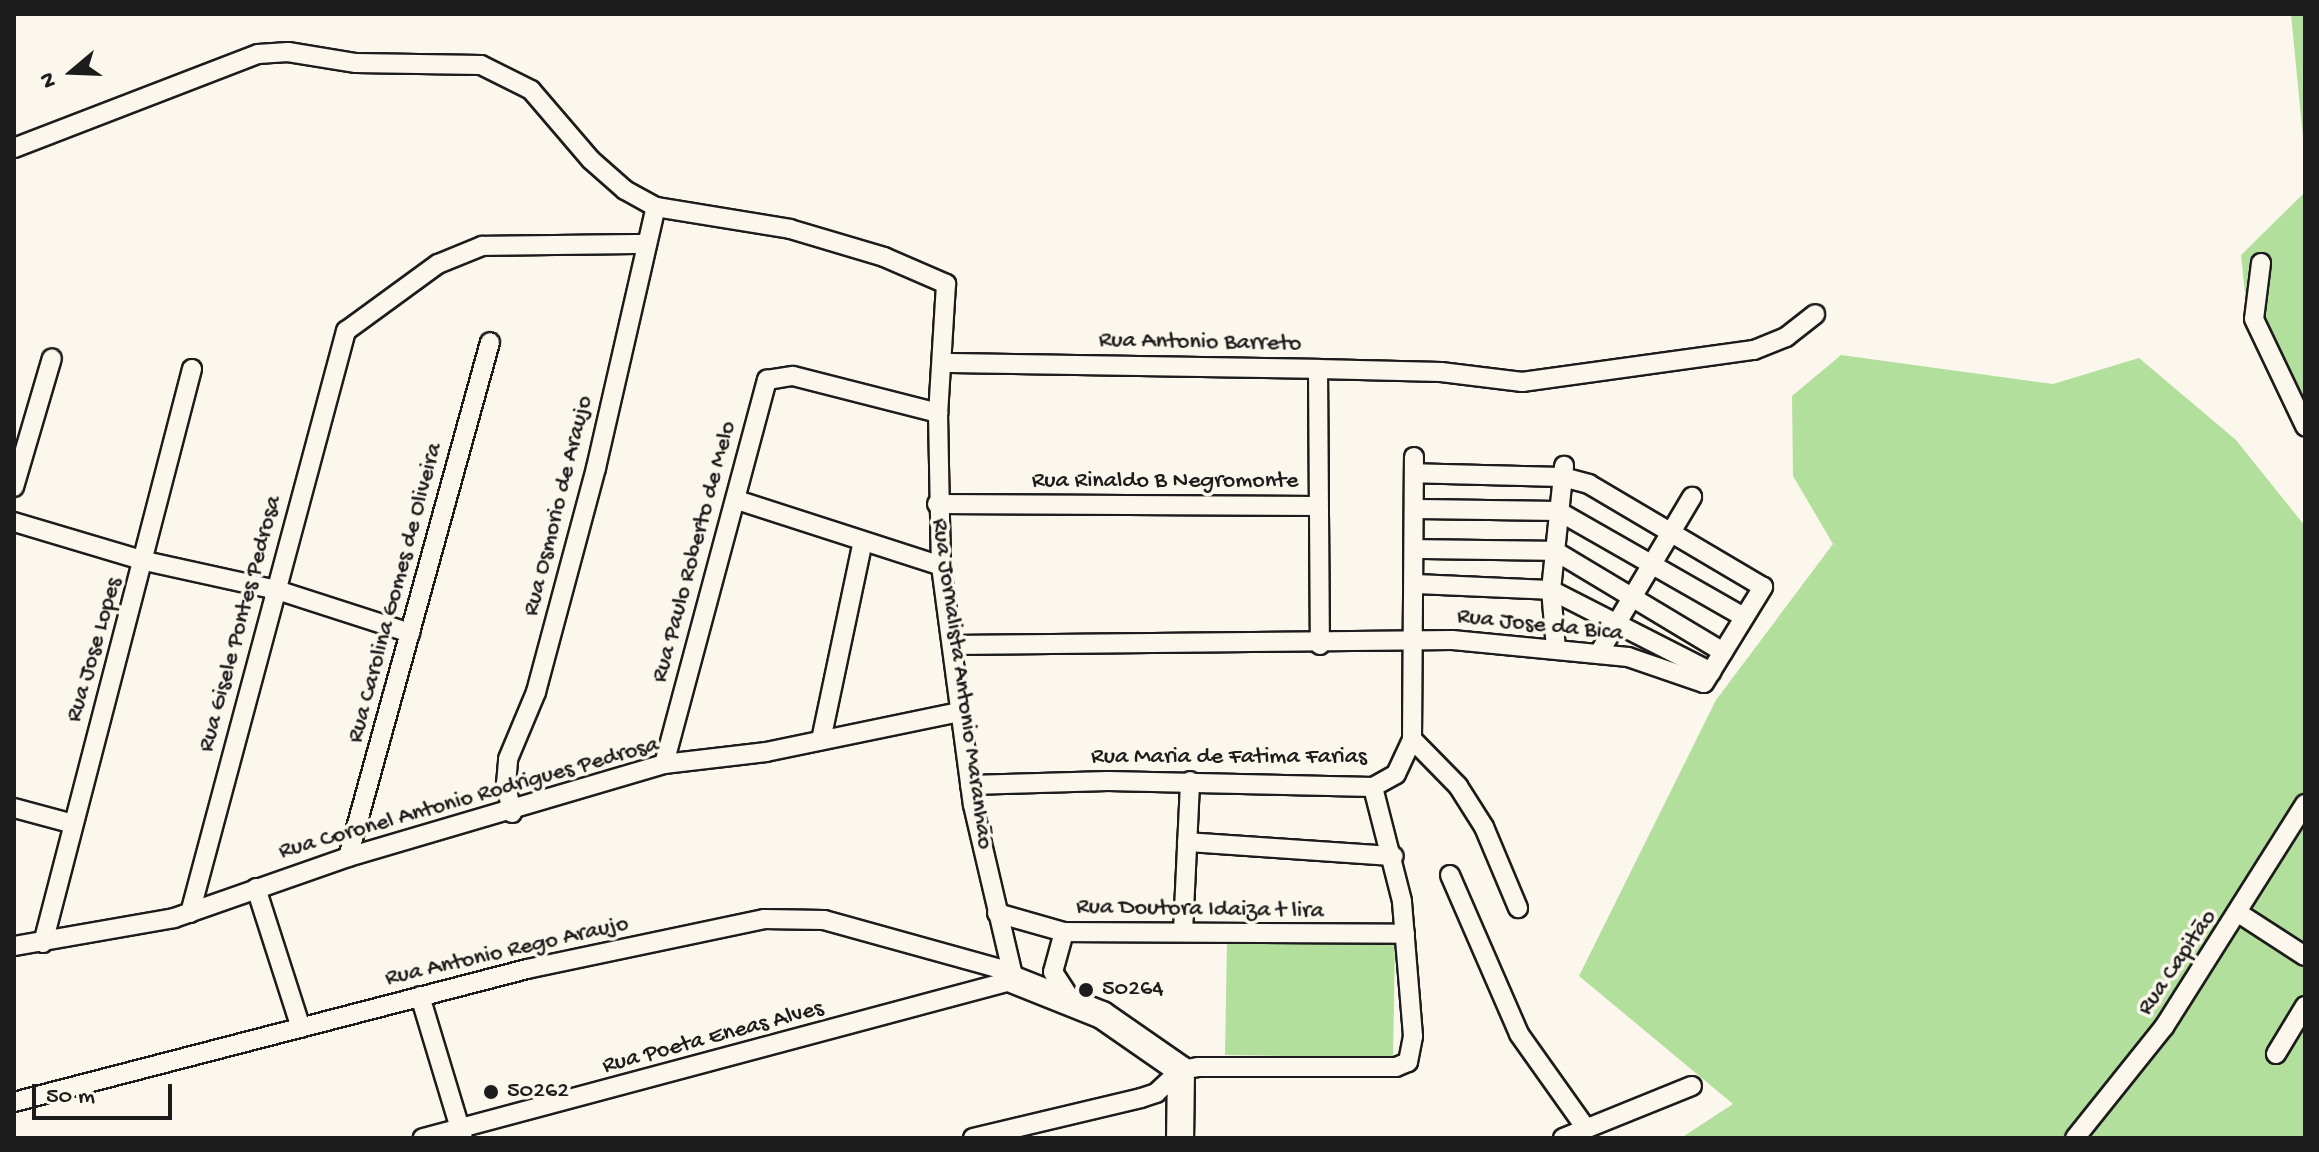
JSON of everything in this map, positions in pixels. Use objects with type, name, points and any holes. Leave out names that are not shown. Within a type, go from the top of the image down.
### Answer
[{"type":"street","points":[[14,148],[258,54],[288,52],[356,63],[481,65],[531,90],[625,190],[656,207]]},
{"type":"street","name":"Rua Osmorio de Araujo","points":[[512,813],[506,784],[508,759],[536,692],[596,468],[656,207]]},
{"type":"street","name":"Rua Jornalista Antonio Maranhão","points":[[656,207],[790,229],[884,257],[946,284],[944,363],[938,413],[937,504],[941,566],[970,785],[1013,976]]},
{"type":"street","name":"Rua Gisele Pontes Pedrosa","points":[[190,913],[236,726],[277,590],[339,348],[358,318],[460,253],[498,242],[647,244]]},
{"type":"street","points":[[2261,263],[2254,319],[2305,426]]},
{"type":"street","points":[[1318,369],[1441,372],[1522,382],[1754,350],[1786,337],[1815,314]]},
{"type":"street","name":"Rua Carolina Gomes de Oliveira","points":[[348,857],[490,342]]},
{"type":"street","points":[[14,487],[52,358]]},
{"type":"street","name":"Rua Antonio Barreto","points":[[944,363],[1318,369],[1318,506]]},
{"type":"street","name":"Rua Jose Lopes","points":[[43,943],[70,823],[145,561],[192,369]]},
{"type":"street","name":"Rua Paulo Roberto de Melo","points":[[664,764],[737,500],[765,383],[777,376],[793,376],[938,413]]},
{"type":"street","name":"Rua Maria de Fatima Farias","points":[[970,785],[1190,781],[1373,787],[1404,764],[1412,739],[1414,465],[1563,471]]},
{"type":"street","points":[[1414,584],[1551,590],[1707,678],[1763,587],[1670,530],[1563,471],[1551,590],[1556,649]]},
{"type":"street","points":[[1599,653],[1651,561],[1692,497]]},
{"type":"street","points":[[737,500],[941,566]]},
{"type":"street","name":"Rua Rinaldo B Negromonte","points":[[937,504],[1318,506],[1320,645]]},
{"type":"street","points":[[1414,509],[1558,511],[1651,561],[1744,617]]},
{"type":"street","points":[[14,522],[145,561],[277,590],[410,633]]},
{"type":"street","points":[[821,740],[863,541]]},
{"type":"street","points":[[1415,549],[1555,551],[1723,652]]},
{"type":"street","name":"Rua Jose da Bica","points":[[1320,645],[1415,641],[1556,649],[1599,653],[1707,678]]},
{"type":"street","points":[[952,645],[1320,645]]},
{"type":"street","name":"Rua Coronel Antonio Rodrigues Pedrosa","points":[[14,946],[190,913],[348,857],[512,813],[664,764],[821,740],[960,712]]},
{"type":"street","points":[[1412,739],[1458,786],[1484,827],[1518,908]]},
{"type":"street","points":[[1183,932],[1190,781]]},
{"type":"street","points":[[973,1138],[1141,1098],[1156,1093],[1181,1070],[1222,1065],[1396,1067],[1408,1062],[1413,1036],[1405,934],[1394,856],[1373,787]]},
{"type":"street","name":"Rua Capitão","points":[[2075,1138],[2164,1027],[2240,914],[2305,804]]},
{"type":"street","points":[[14,808],[70,823]]},
{"type":"street","points":[[1187,842],[1394,856]]},
{"type":"street","points":[[1450,875],[1519,1034],[1585,1127]]},
{"type":"street","points":[[256,888],[301,1028]]},
{"type":"street","name":"Rua Doutora Idaiza t lira","points":[[997,913],[1064,932],[1405,934]]},
{"type":"street","points":[[2240,914],[2305,956]]},
{"type":"street","name":"Rua Antonio Rego Araujo","points":[[14,1102],[527,969],[795,916],[1013,976]]},
{"type":"street","points":[[1064,932],[1053,972],[1071,1000]]},
{"type":"street","points":[[1013,976],[1071,1000],[1135,1034],[1181,1070]]},
{"type":"street","name":"Rua Poeta Eneas Alves","points":[[423,1138],[462,1133],[1013,976]]},
{"type":"street","points":[[420,996],[462,1133]]},
{"type":"street","points":[[2276,1054],[2305,1006]]},
{"type":"street","points":[[1180,1138],[1181,1070]]},
{"type":"street","points":[[1563,1138],[1692,1086]]},
{"type":"green space","points":[[2291,14],[2305,14],[2305,158]]},
{"type":"green space","points":[[2305,192],[2305,432],[2247,313],[2241,255]]},
{"type":"green space","points":[[1841,355],[2053,384],[2139,358],[2236,440],[2305,526],[2305,1138],[1681,1138],[1733,1104],[1579,976],[1716,700],[1833,544],[1793,476],[1792,396]]},
{"type":"green space","points":[[1227,941],[1395,944],[1393,1058],[1225,1055]]},
{"type":"place","name":"50264","points":[[1086,990]]},
{"type":"place","name":"50262","points":[[491,1092]]}]
